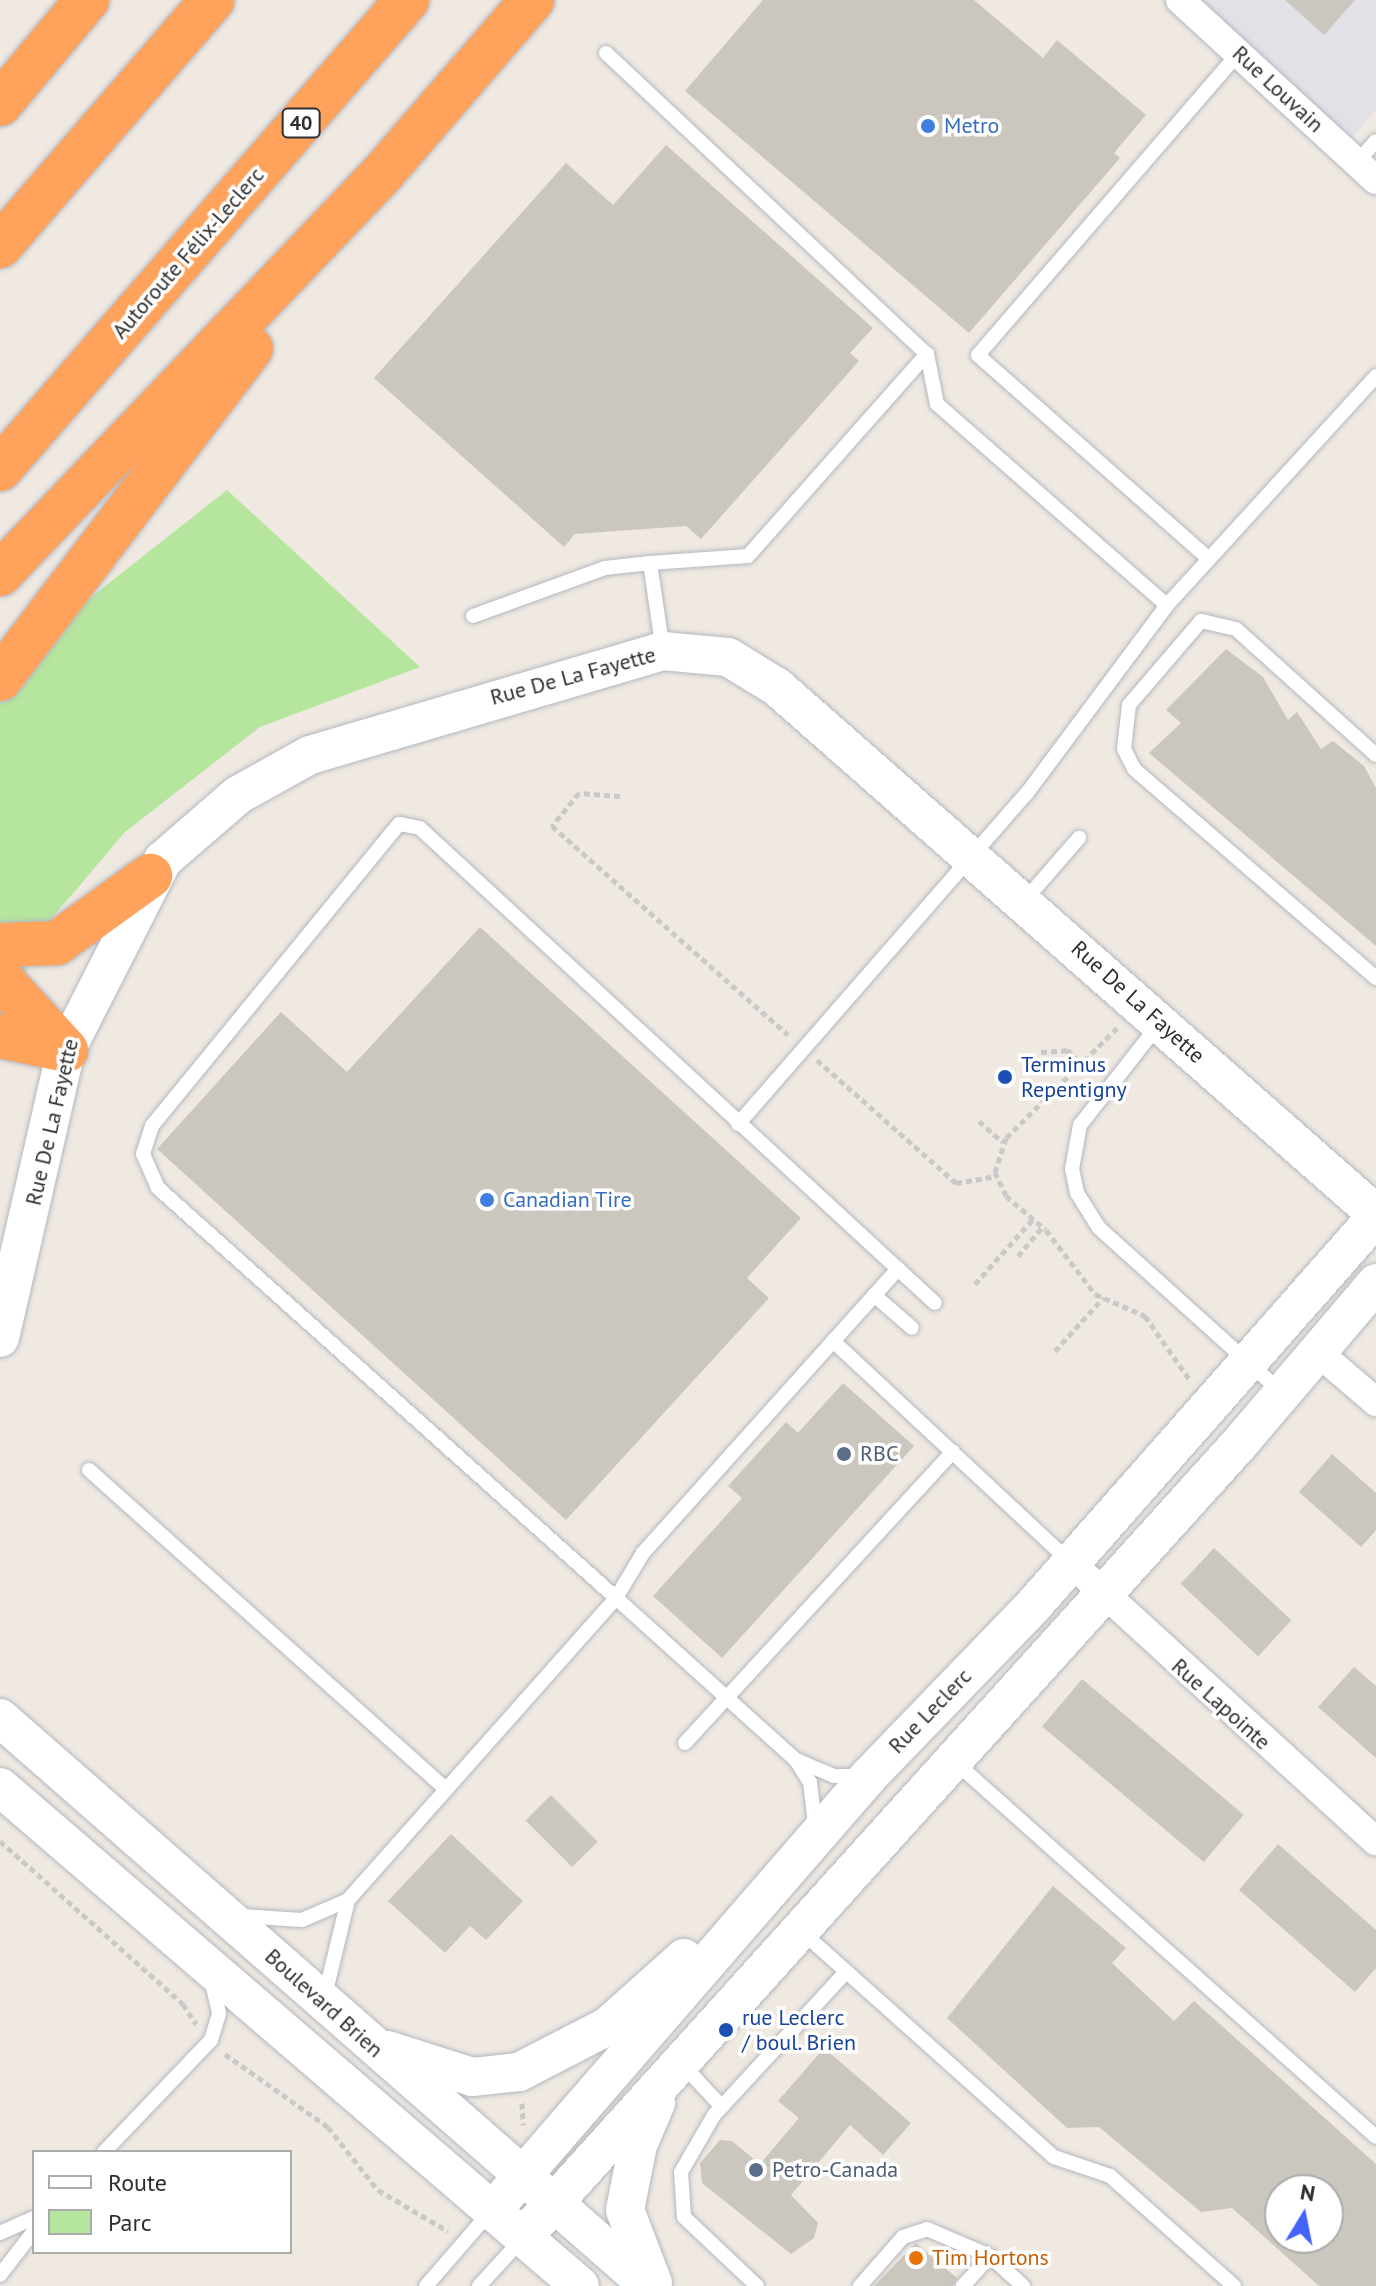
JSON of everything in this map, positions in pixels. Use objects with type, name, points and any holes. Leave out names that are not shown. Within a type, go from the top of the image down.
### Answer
[{"type":"highway","points":[[0,104],[87,0]]},
{"type":"highway","points":[[0,246],[212,0]]},
{"type":"highway","name":"Autoroute Félix-Leclerc","points":[[0,469],[407,0]]},
{"type":"highway","points":[[194,245],[432,0]]},
{"type":"highway","points":[[0,574],[382,174],[532,0]]},
{"type":"highway","points":[[0,679],[382,174]]},
{"type":"highway","points":[[0,945],[57,943],[150,876]]},
{"type":"highway","points":[[0,978],[66,1050]]},
{"type":"highway","points":[[0,1036],[66,1050]]},
{"type":"street","name":"Rue Louvain","points":[[1180,0],[1366,171]]},
{"type":"street","name":"Rue De La Fayette","points":[[0,1338],[66,1050],[150,876],[215,811],[310,755],[663,651],[711,652],[758,672],[1024,901],[1376,1216]]},
{"type":"street","name":"Rue Leclerc","points":[[492,2211],[869,1776],[1070,1562],[1376,1216]]},
{"type":"street","name":"Rue Leclerc","points":[[524,2236],[951,1758],[1102,1594],[1314,1349],[1376,1283]]},
{"type":"street","points":[[1314,1349],[1376,1402]]},
{"type":"street","name":"Rue Lapointe","points":[[1070,1562],[1376,1841]]},
{"type":"street","name":"Boulevard Brien","points":[[0,1718],[225,1913],[365,2042],[526,2174],[652,2286]]},
{"type":"street","name":"Boulevard Brien","points":[[0,1787],[195,1959],[580,2286]]},
{"type":"street","points":[[365,2042],[472,2077],[519,2072],[608,2026],[759,1901]]},
{"type":"street","points":[[652,2286],[625,2210],[638,2145],[679,2061]]},
{"type":"lane","points":[[606,53],[927,354],[937,404],[1167,605]]},
{"type":"lane","points":[[1209,559],[978,355],[1239,53]]},
{"type":"lane","points":[[1366,171],[1376,141]]},
{"type":"lane","points":[[473,616],[605,568],[748,556],[927,354]]},
{"type":"lane","points":[[738,1124],[973,858],[1167,605],[1376,376]]},
{"type":"lane","points":[[650,563],[663,651]]},
{"type":"lane","points":[[1376,755],[1236,629],[1201,621],[1129,705],[1124,749],[1134,769],[1376,978]]},
{"type":"lane","points":[[869,1776],[834,1776],[796,1760],[158,1188],[143,1154],[152,1126],[399,824],[420,828],[935,1303]]},
{"type":"lane","points":[[1024,901],[1079,838]]},
{"type":"lane","points":[[1161,1022],[1080,1125],[1072,1169],[1077,1193],[1099,1228],[1280,1391]]},
{"type":"lane","points":[[324,2002],[333,1939],[348,1900],[616,1598],[643,1553],[898,1269]]},
{"type":"lane","points":[[874,1295],[912,1328]]},
{"type":"lane","points":[[833,1341],[1070,1562]]},
{"type":"lane","points":[[685,1743],[953,1452]]},
{"type":"lane","points":[[89,1470],[446,1789]]},
{"type":"lane","points":[[951,1758],[1376,2137]]},
{"type":"lane","points":[[796,1760],[816,1809],[813,1841]]},
{"type":"lane","points":[[225,1913],[302,1920],[348,1900]]},
{"type":"lane","points":[[798,1928],[1054,2157],[1110,2176],[1234,2286]]},
{"type":"lane","points":[[106,2150],[211,2040],[219,2013],[215,1986],[195,1959]]},
{"type":"lane","points":[[757,2286],[684,2217],[681,2172],[722,2107],[846,1972]]},
{"type":"lane","points":[[679,2061],[722,2107]]},
{"type":"lane","points":[[426,2286],[492,2211]]},
{"type":"lane","points":[[0,2233],[32,2219]]},
{"type":"lane","points":[[860,2286],[903,2237],[927,2229],[990,2256],[1023,2286]]},
{"type":"lane","points":[[0,2275],[32,2234]]},
{"type":"lane","points":[[479,2286],[524,2236]]},
{"type":"lane","points":[[963,2286],[990,2256]]},
{"type":"path","points":[[620,796],[579,793],[552,826],[792,1038]]},
{"type":"path","points":[[1041,1052],[1067,1050],[1083,1064]]},
{"type":"path","points":[[816,1059],[956,1183],[996,1176]]},
{"type":"path","points":[[979,1121],[1002,1143]]},
{"type":"path","points":[[975,1284],[1033,1219]]},
{"type":"path","points":[[1018,1256],[1042,1227]]},
{"type":"path","points":[[1055,1351],[1103,1298]]},
{"type":"path","points":[[0,1841],[183,2004],[205,2034]]},
{"type":"path","points":[[221,2050],[259,2085],[328,2127],[378,2190],[434,2219]]},
{"type":"path","points":[[522,2095],[523,2133]]},
{"type":"shaded area","points":[[1178,0],[1376,0],[1376,110],[1342,149]]},
{"type":"green space","points":[[227,490],[420,667],[260,727],[125,832],[52,918],[0,1024],[0,669]]},
{"type":"building","points":[[763,0],[974,0],[1043,58],[1057,40],[1146,115],[1114,153],[1120,158],[969,333],[685,91]]},
{"type":"building","points":[[1285,0],[1355,0],[1324,35]]},
{"type":"building","points":[[666,145],[873,328],[850,353],[859,361],[701,539],[686,526],[575,534],[564,547],[374,378],[566,163],[613,205]]},
{"type":"building","points":[[1226,649],[1263,677],[1288,720],[1297,712],[1321,749],[1333,741],[1364,766],[1376,788],[1376,946],[1149,753],[1181,723],[1166,710]]},
{"type":"building","points":[[480,927],[801,1218],[747,1278],[769,1298],[566,1520],[157,1149],[281,1012],[347,1072]]},
{"type":"building","points":[[843,1383],[914,1446],[722,1658],[653,1596],[742,1498],[728,1486],[786,1422],[798,1433]]},
{"type":"building","points":[[1332,1454],[1376,1493],[1376,1530],[1361,1547],[1299,1492]]},
{"type":"building","points":[[1214,1548],[1292,1620],[1258,1656],[1181,1584]]},
{"type":"building","points":[[1354,1667],[1376,1686],[1376,1758],[1318,1707]]},
{"type":"building","points":[[1082,1679],[1244,1815],[1204,1862],[1042,1726]]},
{"type":"building","points":[[551,1795],[598,1842],[572,1867],[526,1820]]},
{"type":"building","points":[[451,1834],[523,1901],[486,1940],[470,1926],[445,1953],[388,1901]]},
{"type":"building","points":[[1278,1844],[1376,1930],[1376,1968],[1355,1992],[1239,1890]]},
{"type":"building","points":[[1053,1886],[1126,1948],[1112,1963],[1174,2021],[1194,2001],[1376,2164],[1376,2286],[1319,2286],[1283,2254],[1344,2254],[1344,2174],[1264,2174],[1264,2237],[1232,2208],[1201,2212],[1099,2127],[1067,2128],[947,2018]]},
{"type":"building","name":"Petro-Canada","points":[[824,2048],[911,2123],[883,2155],[850,2125],[791,2195],[818,2223],[814,2238],[791,2254],[702,2183],[700,2163],[720,2140],[732,2141],[760,2164],[799,2118],[778,2101]]},
{"type":"building","name":"Tim Hortons","points":[[916,2243],[957,2278],[953,2286],[874,2286]]},
{"type":"place","name":"Metro","points":[[928,126]]},
{"type":"place","name":"Terminus Repentigny","points":[[1005,1077]]},
{"type":"place","name":"Canadian Tire","points":[[487,1200]]},
{"type":"place","name":"RBC","points":[[844,1454]]},
{"type":"place","name":"rue Leclerc / boul. Brien","points":[[726,2030]]},
{"type":"place","name":"Petro-Canada","points":[[756,2170]]},
{"type":"place","name":"Tim Hortons","points":[[916,2258]]}]
